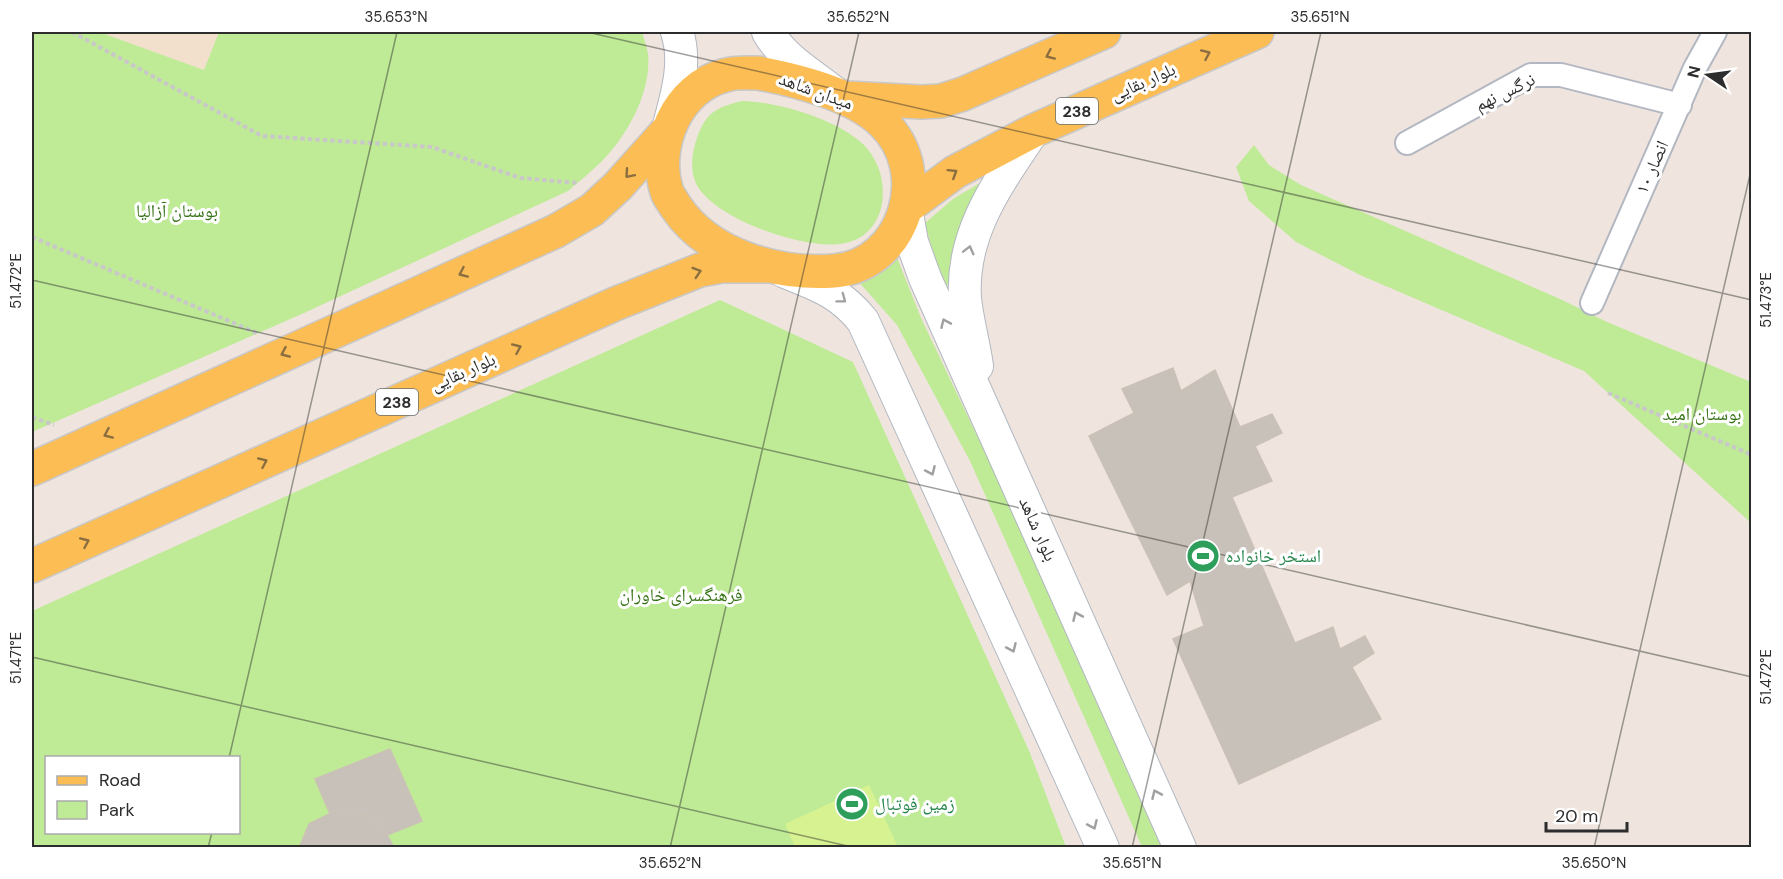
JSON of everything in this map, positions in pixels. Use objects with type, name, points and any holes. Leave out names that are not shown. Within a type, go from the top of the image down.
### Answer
[{"type":"main road","points":[[32,469],[556,231],[591,210],[618,186],[668,130],[679,89],[681,45],[677,32]]},
{"type":"main road","points":[[768,32],[775,45],[790,59],[842,97],[921,102],[941,101],[963,94],[1104,32]]},
{"type":"main road","name":"بلوار بقایی","points":[[906,208],[954,172],[1033,131],[1257,32]]},
{"type":"main road","name":"میدان شاهد","points":[[758,73],[792,79],[842,97],[881,120],[901,146],[907,163],[909,179],[906,208],[891,241],[868,261],[846,270],[806,271],[770,266],[733,254],[705,237],[683,217],[667,193],[662,163],[668,130],[682,102],[700,87],[726,75],[758,73]]},
{"type":"main road","points":[[985,411],[965,298],[966,261],[974,230],[993,190],[1033,131]]},
{"type":"main road","name":"بلوار شاهد","points":[[906,208],[912,242],[925,278],[1180,848]]},
{"type":"main road","name":"بلوار بقایی","points":[[32,566],[615,304],[700,270],[722,266],[770,266]]},
{"type":"main road","points":[[770,266],[844,299],[863,321],[1103,848]]},
{"type":"street","name":"انصار ۱۰","points":[[1592,303],[1695,68],[1714,32]]},
{"type":"street","name":"نرگس نهم","points":[[1407,143],[1531,75],[1561,75],[1680,105]]},
{"type":"path","points":[[72,32],[262,136],[432,147],[520,178],[618,186]]},
{"type":"path","points":[[32,237],[258,333]]},
{"type":"path","points":[[1608,393],[1752,455]]},
{"type":"shaded area","points":[[99,32],[219,32],[204,70]]},
{"type":"green space","name":"بوستان آزالیا","points":[[32,32],[99,32],[204,70],[219,32],[642,32],[648,54],[648,69],[641,99],[628,128],[610,153],[568,191],[304,313],[32,432]]},
{"type":"green space","points":[[742,101],[773,105],[807,114],[839,127],[864,145],[874,158],[883,188],[882,204],[869,230],[857,239],[840,244],[805,242],[745,222],[711,202],[700,190],[694,178],[692,158],[695,144],[700,129],[709,116],[719,108]]},
{"type":"green space","name":"بوستان امید","points":[[1254,145],[1269,165],[1301,185],[1607,322],[1751,382],[1751,523],[1584,371],[1360,275],[1296,242],[1249,201],[1236,167]]},
{"type":"green space","points":[[985,180],[960,231],[947,287],[933,253],[925,223],[953,199]]},
{"type":"green space","points":[[896,255],[921,318],[989,461],[1161,847],[1142,847],[970,461],[897,325],[857,280]]},
{"type":"green space","name":"فرهنگسرای خاوران","points":[[720,300],[853,362],[1030,753],[1066,847],[32,847],[32,611]]},
{"type":"green space","name":"زمین فوتبال","points":[[869,785],[898,847],[795,847],[785,824]]},
{"type":"building","name":"استخر خانواده","points":[[1173,368],[1181,391],[1215,370],[1240,427],[1272,414],[1282,433],[1255,446],[1272,481],[1232,497],[1295,643],[1333,627],[1340,649],[1365,636],[1374,653],[1352,667],[1381,719],[1239,784],[1173,639],[1204,626],[1190,581],[1167,595],[1089,436],[1134,413],[1122,389]]},
{"type":"building","points":[[390,749],[422,821],[387,835],[379,819],[341,808],[330,814],[315,779]]},
{"type":"building","points":[[341,808],[379,819],[394,848],[299,848],[309,824]]},
{"type":"place","name":"استخر خانواده","points":[[1203,556]]},
{"type":"place","name":"زمین فوتبال","points":[[852,804]]}]
